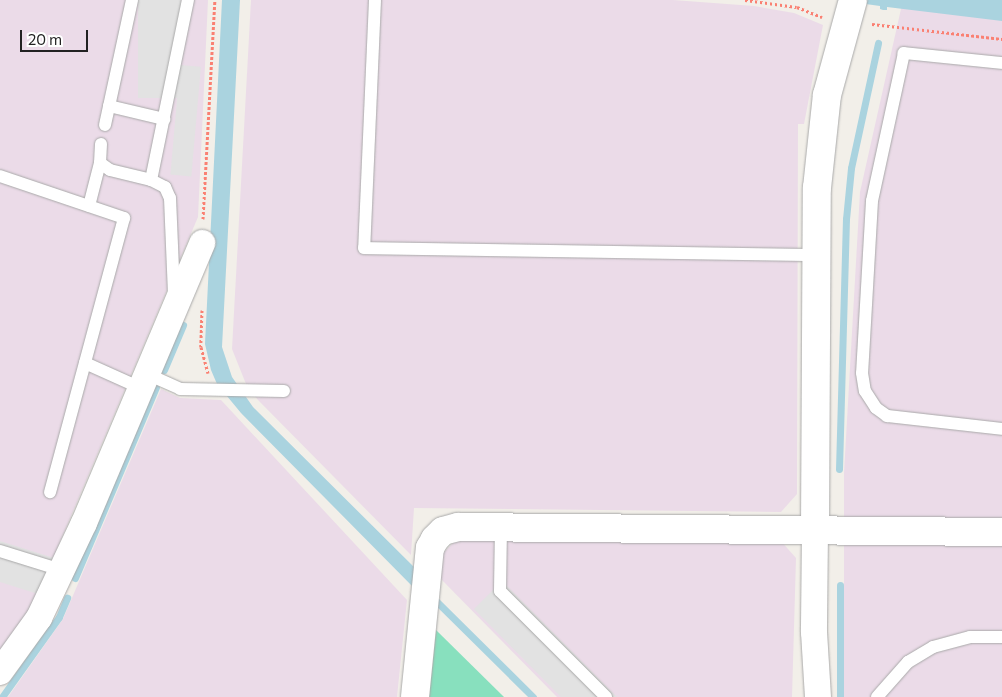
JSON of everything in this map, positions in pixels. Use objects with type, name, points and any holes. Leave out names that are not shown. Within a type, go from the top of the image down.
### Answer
[{"type":"street","points":[[811,697],[814,632],[817,188],[827,95],[850,8]]},
{"type":"street","points":[[0,672],[39,618],[62,570],[84,523],[202,243]]},
{"type":"street","points":[[415,697],[430,548],[443,531],[458,527],[501,527],[1002,532]]},
{"type":"street","points":[[814,632],[818,697]]},
{"type":"lane","points":[[105,125],[132,0]]},
{"type":"lane","points":[[151,180],[188,0]]},
{"type":"lane","points":[[375,0],[364,248],[816,255]]},
{"type":"lane","points":[[1002,64],[904,53],[872,201],[862,373],[864,391],[876,408],[888,416],[1002,429]]},
{"type":"lane","points":[[109,106],[164,119]]},
{"type":"lane","points":[[89,206],[100,163],[101,144]]},
{"type":"lane","points":[[100,163],[110,170],[151,180],[165,187],[170,198],[174,308]]},
{"type":"lane","points":[[0,176],[124,218],[50,492]]},
{"type":"lane","points":[[85,363],[144,381],[180,389],[284,391]]},
{"type":"lane","points":[[501,527],[500,591],[606,697]]},
{"type":"lane","points":[[0,551],[62,570]]},
{"type":"lane","points":[[877,697],[908,662],[933,647],[970,637],[1002,637]]},
{"type":"path","points":[[202,243],[215,0]]},
{"type":"path","points":[[202,308],[201,347],[216,390]]},
{"type":"shaded area","points":[[0,0],[208,0],[198,217],[38,594],[22,623],[0,654]]},
{"type":"shaded area","points":[[138,0],[181,0],[181,98],[138,98]]},
{"type":"shaded area","points":[[251,0],[673,0],[754,6],[794,13],[823,25],[804,124],[798,124],[797,494],[781,512],[414,508],[411,555],[258,400],[246,384],[232,349]]},
{"type":"shaded area","points":[[903,0],[1002,0],[1002,697],[844,697],[844,473],[860,192]]},
{"type":"shaded area","points":[[180,65],[201,67],[191,176],[170,175]]},
{"type":"shaded area","points":[[161,389],[180,398],[221,400],[407,600],[397,697],[8,697],[63,619]]},
{"type":"shaded area","points":[[461,535],[780,540],[796,558],[792,697],[557,697],[438,576],[439,557]]},
{"type":"shaded area","points":[[0,541],[54,558],[38,594],[0,582]]},
{"type":"shaded area","points":[[502,581],[617,697],[561,697],[474,609]]},
{"type":"green space","points":[[436,630],[504,697],[429,697]]},
{"type":"water","points":[[222,0],[240,0],[222,347],[232,377],[253,407],[419,572],[417,591],[241,413],[217,384],[211,370],[205,344]]},
{"type":"water","points":[[837,0],[1002,0],[1002,21],[887,7],[887,10],[883,10],[880,9],[880,6]]},
{"type":"waterway","points":[[839,469],[846,219],[851,168],[878,43]]},
{"type":"waterway","points":[[164,370],[183,325]]},
{"type":"waterway","points":[[75,578],[156,387]]},
{"type":"waterway","points":[[840,585],[840,697]]},
{"type":"waterway","points":[[432,597],[533,697]]},
{"type":"waterway","points":[[2,697],[59,617],[67,598]]}]
